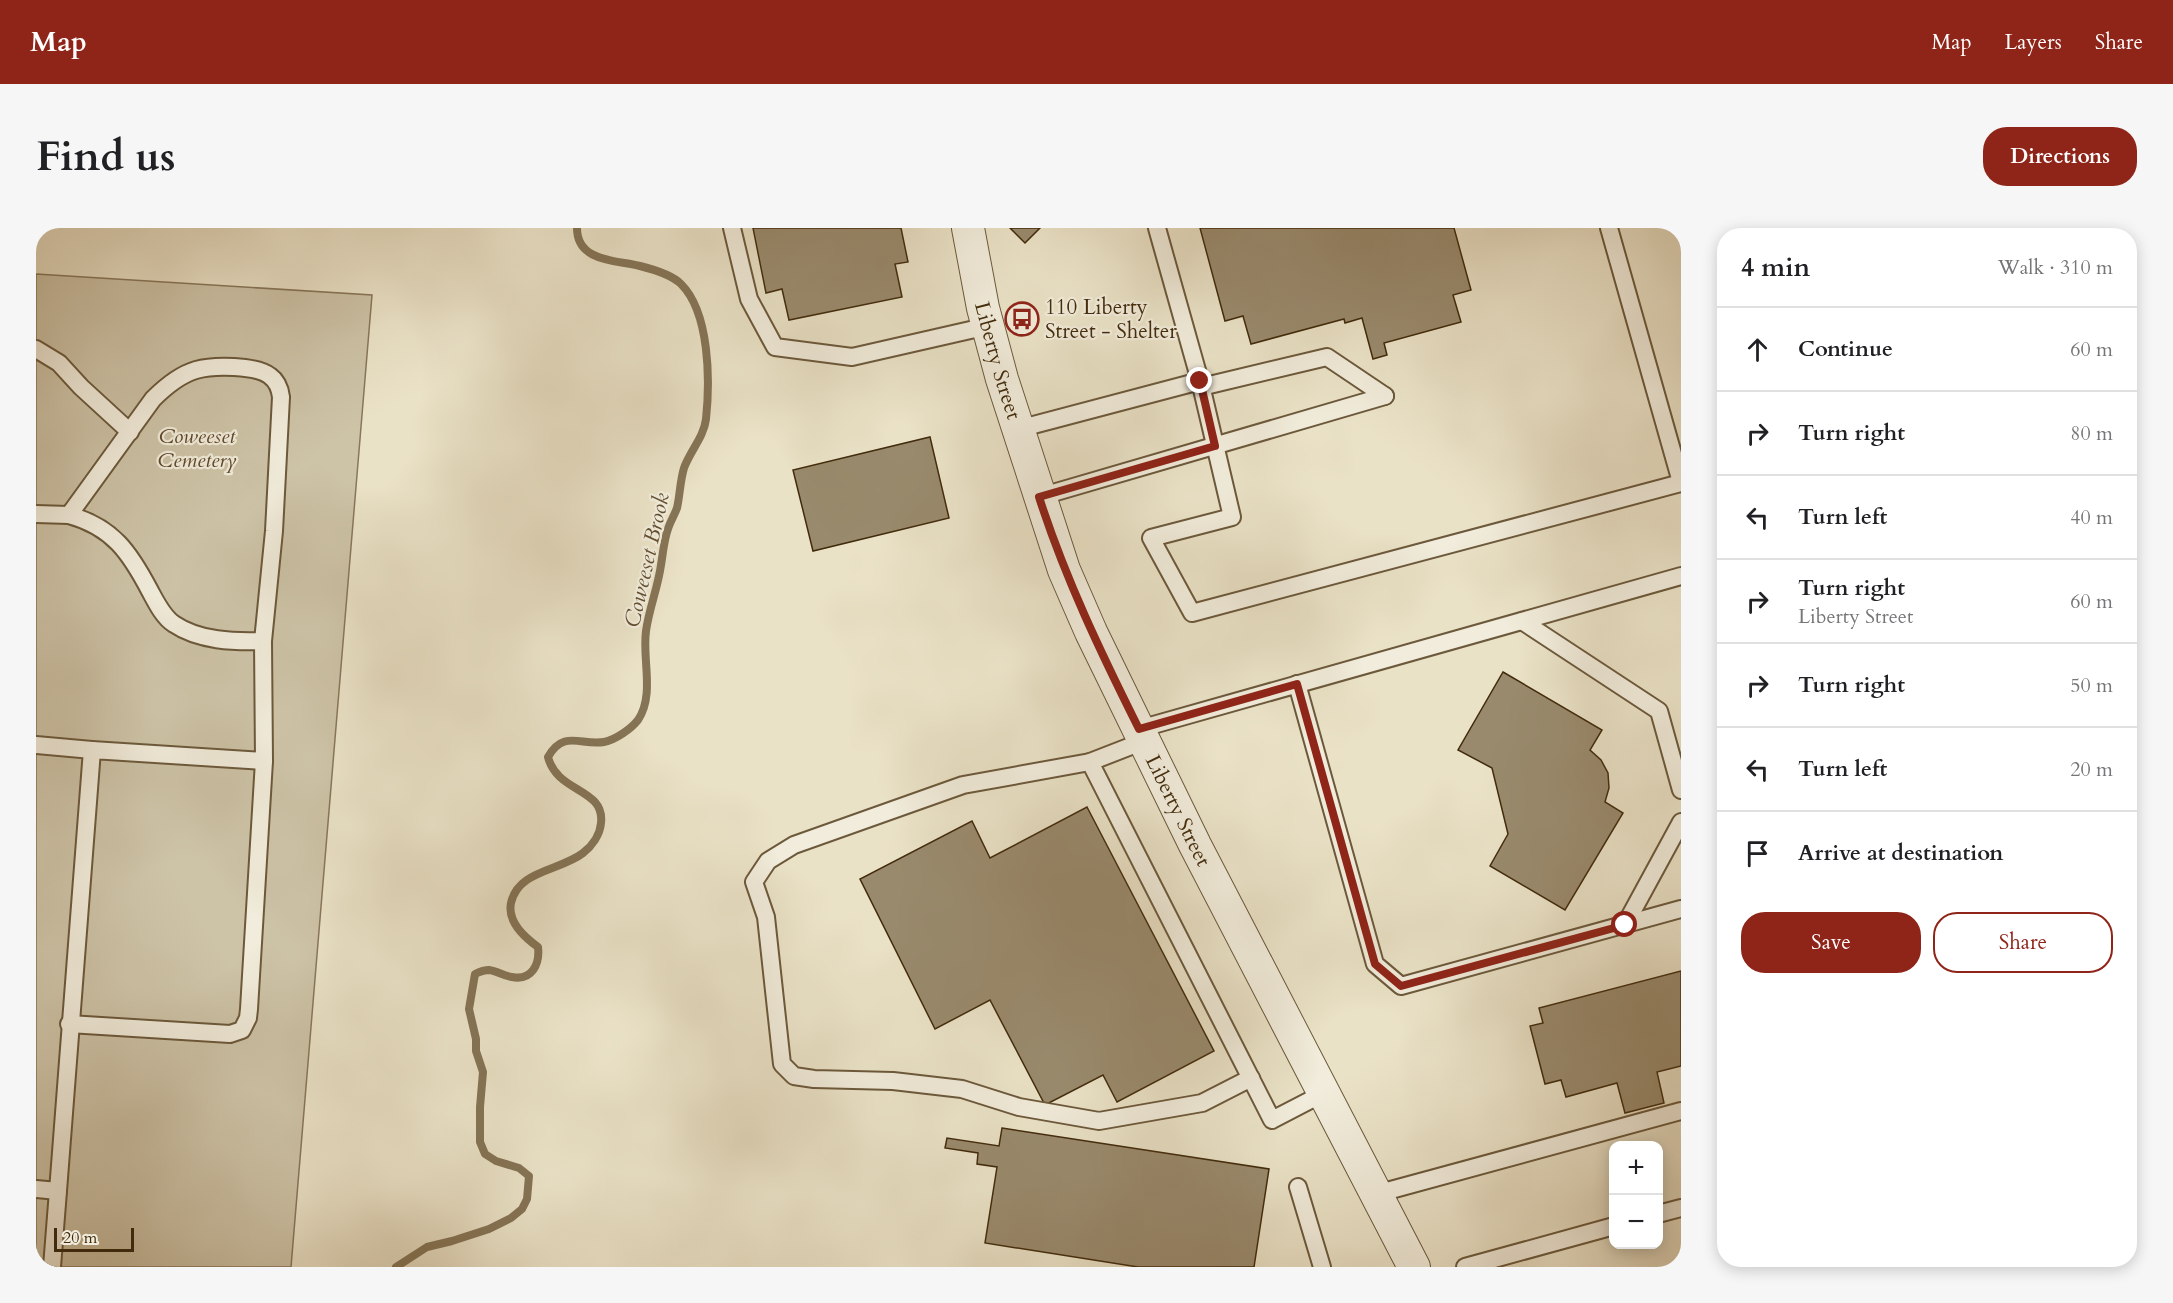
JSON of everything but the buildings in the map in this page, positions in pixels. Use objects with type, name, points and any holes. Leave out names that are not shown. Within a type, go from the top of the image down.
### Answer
[{"type":"street","name":"Liberty Street","points":[[968,228],[988,326],[1039,497],[1064,570],[1091,632],[1195,845],[1414,1267]]},
{"type":"lane","points":[[732,228],[749,299],[775,347],[852,357],[988,326]]},
{"type":"lane","points":[[1157,228],[1201,384],[1232,518],[1151,538],[1192,613],[1681,483],[1609,228]]},
{"type":"lane","points":[[36,349],[59,363],[81,387],[130,432]]},
{"type":"lane","points":[[1018,429],[1201,384],[1327,357],[1385,396],[1039,497]]},
{"type":"lane","points":[[69,515],[153,399],[167,385],[194,370],[211,367],[235,367],[270,375],[275,382],[281,397],[274,531],[263,641],[264,761],[248,1018],[242,1030],[230,1034],[69,1024]]},
{"type":"lane","points":[[36,514],[69,515],[88,520],[105,529],[123,547],[159,608],[173,624],[196,634],[232,642],[263,641]]},
{"type":"lane","points":[[1251,1078],[1202,1103],[1100,1121],[1019,1107],[962,1089],[893,1081],[814,1079],[794,1076],[782,1064],[766,918],[754,882],[768,861],[794,845],[963,785],[1090,762],[1142,735],[1297,684],[1681,576]]},
{"type":"lane","points":[[1522,621],[1659,711],[1681,790]]},
{"type":"lane","points":[[1297,684],[1375,964],[1401,986],[1681,909]]},
{"type":"lane","points":[[36,745],[264,761]]},
{"type":"lane","points":[[52,1267],[92,750]]},
{"type":"lane","points":[[1090,762],[1272,1120],[1324,1093]]},
{"type":"lane","points":[[1625,925],[1681,822]]},
{"type":"lane","points":[[1376,1194],[1681,1111]]},
{"type":"lane","points":[[1298,1186],[1322,1267]]},
{"type":"lane","points":[[36,1189],[57,1191]]},
{"type":"lane","points":[[1663,1213],[1681,1208]]},
{"type":"lane","points":[[1465,1267],[1498,1263],[1609,1228]]},
{"type":"green space","name":"Coweeset Cemetery","points":[[36,274],[372,295],[291,1267],[36,1267]]},
{"type":"waterway","name":"Coweeset Brook","points":[[396,1267],[427,1247],[489,1229],[511,1218],[522,1209],[527,1199],[529,1176],[519,1168],[496,1161],[485,1154],[480,1142],[483,1072],[476,1051],[476,1039],[469,1009],[475,974],[489,970],[519,978],[530,974],[538,959],[538,947],[527,939],[514,923],[510,910],[515,892],[531,877],[583,853],[599,832],[600,812],[596,803],[561,778],[553,769],[548,757],[554,748],[567,741],[596,743],[613,739],[623,734],[635,723],[643,710],[647,688],[645,642],[649,614],[669,526],[677,508],[684,468],[705,426],[708,386],[706,348],[703,329],[691,297],[681,284],[667,275],[591,253],[583,247],[577,228]]},
{"type":"place","name":"110 Liberty Street - Shelter","points":[[1022,319]]},
{"type":"route","points":[[1200,381],[1215,446],[1039,497],[1064,570],[1091,632],[1139,729],[1297,684],[1375,964],[1401,986],[1625,925]]}]
